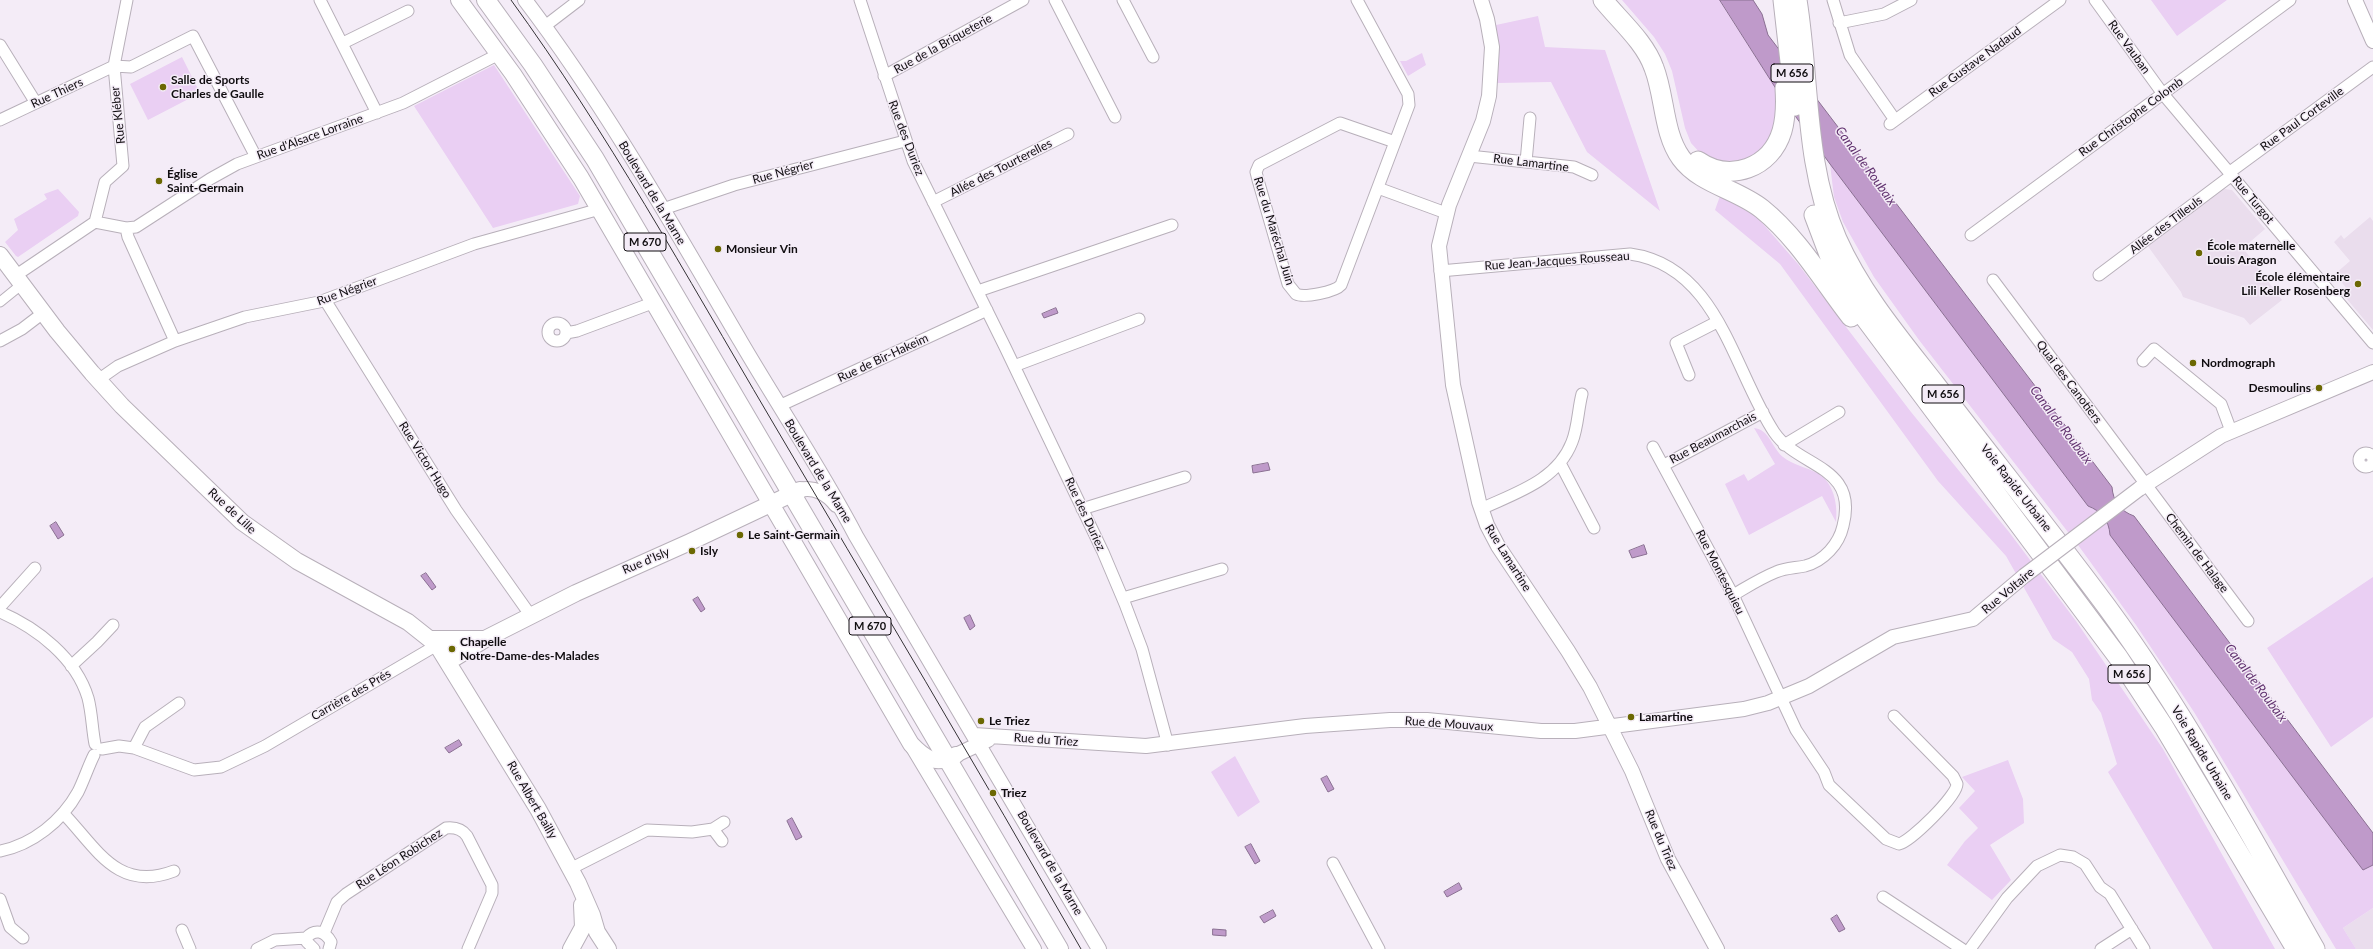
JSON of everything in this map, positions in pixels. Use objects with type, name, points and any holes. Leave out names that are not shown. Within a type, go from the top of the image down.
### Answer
[{"type":"highway","points":[[1603,0],[1642,45],[1654,66],[1672,142],[1681,158],[1694,172],[1749,200],[1776,222],[1794,241],[1956,453],[1988,485]]},
{"type":"highway","points":[[1615,0],[1648,38],[1660,57],[1668,78],[1681,138],[1697,160],[1712,169],[1731,172],[1751,168],[1766,159],[1772,152],[1783,126],[1785,83],[1777,0]]},
{"type":"highway","points":[[1798,5],[1805,139]]},
{"type":"highway","name":"Voie Rapide Urbaine","points":[[1798,5],[1805,139],[1812,208],[1840,277],[1873,331],[2122,664],[2164,727],[2296,949]]},
{"type":"highway","name":"Voie Rapide Urbaine","points":[[1805,139],[1827,213],[1838,242],[1867,292],[1894,332],[2095,590],[2138,650],[2199,743],[2315,949]]},
{"type":"highway","points":[[2252,875],[2255,892],[2286,949]]},
{"type":"main road","name":"Boulevard de la Marne","points":[[459,0],[499,54],[600,209],[655,302],[786,496],[952,757],[1070,949]]},
{"type":"main road","name":"Boulevard de la Marne","points":[[486,0],[595,159],[782,474],[797,549],[911,744]]},
{"type":"main road","name":"Boulevard de la Marne","points":[[497,0],[552,76],[604,157],[786,496]]},
{"type":"main road","name":"Rue de Lille","points":[[0,255],[43,313],[98,380],[122,406],[252,530],[297,561],[382,606],[434,642],[491,731]]},
{"type":"main road","name":"Rue d'Isly","points":[[448,662],[487,638],[604,579],[786,496]]},
{"type":"main road","name":"Rue d'Isly","points":[[434,642],[487,638]]},
{"type":"main road","name":"Rue Albert Bailly","points":[[491,731],[538,809],[570,869]]},
{"type":"main road","points":[[911,744],[922,756],[930,760],[941,761],[952,757]]},
{"type":"main road","name":"Boulevard de la Marne","points":[[952,757],[1059,949]]},
{"type":"main road","points":[[570,869],[587,900],[597,932],[606,946]]},
{"type":"main road","points":[[570,869],[582,906],[584,921],[581,932],[572,947]]},
{"type":"main road","points":[[572,947],[587,937],[596,938],[606,946]]},
{"type":"street","name":"Rue Kléber","points":[[95,222],[102,188],[108,178],[121,169],[123,162],[114,66],[127,0]]},
{"type":"street","points":[[320,0],[377,113]]},
{"type":"street","name":"Boulevard de la Marne","points":[[526,0],[609,122],[663,209],[779,406],[833,491],[856,536],[1100,949]]},
{"type":"street","points":[[545,26],[579,0]]},
{"type":"street","name":"Rue des Duriez","points":[[860,0],[905,141],[933,202],[978,291],[1082,509],[1122,598],[1142,649],[1168,745]]},
{"type":"street","name":"Rue de la Briqueterie","points":[[884,76],[1023,0]]},
{"type":"street","points":[[1055,0],[1115,117]]},
{"type":"street","points":[[1123,0],[1153,57]]},
{"type":"street","name":"Rue du Maréchal Juin","points":[[1357,0],[1409,97],[1409,105],[1342,285],[1336,290],[1303,295],[1292,292],[1256,176],[1259,165],[1340,123],[1395,142]]},
{"type":"street","name":"Rue Lamartine","points":[[1481,0],[1487,19],[1492,47],[1490,87],[1483,121],[1446,213],[1438,246],[1455,392],[1481,509],[1498,546],[1576,663],[1610,728]]},
{"type":"street","points":[[1833,0],[1839,23],[1884,14],[1911,0]]},
{"type":"street","name":"Rue Gustave Nadaud","points":[[1839,23],[1850,55],[1893,122],[2060,0]]},
{"type":"street","name":"Rue Vauban","points":[[2096,0],[2163,94]]},
{"type":"street","name":"Rue Christophe Colomb","points":[[1971,235],[2290,0]]},
{"type":"street","points":[[2355,0],[2370,26],[2373,41]]},
{"type":"street","points":[[343,43],[408,11]]},
{"type":"street","points":[[114,66],[131,67],[193,36],[256,157]]},
{"type":"street","points":[[0,44],[36,103]]},
{"type":"street","name":"Rue d'Alsace Lorraine","points":[[126,228],[141,224],[222,171],[377,113],[417,96],[499,54]]},
{"type":"street","name":"Rue Thiers","points":[[0,120],[114,66]]},
{"type":"street","name":"Rue Paul Corteville","points":[[2231,173],[2373,66]]},
{"type":"street","name":"Rue Turgot","points":[[2163,94],[2373,343]]},
{"type":"street","points":[[1526,162],[1530,118]]},
{"type":"street","name":"Allée des Tourterelles","points":[[933,202],[1068,134]]},
{"type":"street","name":"Rue Négrier","points":[[663,209],[734,186],[905,141]]},
{"type":"street","name":"Rue Lamartine","points":[[1469,156],[1574,167],[1592,175]]},
{"type":"street","name":"Allée des Tilleuls","points":[[2099,275],[2231,173]]},
{"type":"street","points":[[1378,188],[1446,213]]},
{"type":"street","name":"Rue Négrier","points":[[98,380],[118,366],[175,341],[245,317],[325,300],[474,244],[600,209]]},
{"type":"street","points":[[0,302],[18,280],[95,222],[126,228],[128,237],[175,341]]},
{"type":"street","points":[[978,291],[1172,225]]},
{"type":"street","name":"Rue Jean-Jacques Rousseau","points":[[1440,271],[1611,254],[1638,255],[1660,263],[1685,279],[1701,295],[1717,322],[1773,432],[1784,445],[1824,468],[1837,483],[1844,500],[1843,527],[1830,550],[1815,562],[1773,573],[1732,595]]},
{"type":"street","name":"Quai des Canotiers","points":[[1993,280],[2142,486]]},
{"type":"street","name":"Rue Victor Hugo","points":[[325,300],[456,510],[531,616]]},
{"type":"street","points":[[566,333],[577,331],[655,302]]},
{"type":"street","name":"Rue de Bir-Hakeim","points":[[779,406],[987,310]]},
{"type":"street","points":[[0,341],[22,329],[43,313]]},
{"type":"street","points":[[1014,366],[1139,319]]},
{"type":"street","points":[[1689,375],[1676,343],[1717,322]]},
{"type":"street","points":[[2143,361],[2154,349],[2221,404],[2231,431]]},
{"type":"street","name":"Rue Voltaire","points":[[1610,728],[1744,708],[1781,699],[1819,681],[1885,640],[1904,634],[1973,618],[2024,576],[2142,486],[2200,448],[2231,431],[2373,372]]},
{"type":"street","points":[[1481,509],[1543,479],[1560,463],[1572,442],[1582,394]]},
{"type":"street","name":"Rue Beaumarchais","points":[[1664,465],[1763,412]]},
{"type":"street","points":[[1784,445],[1839,412]]},
{"type":"street","name":"Rue Montesquieu","points":[[1653,447],[1664,465],[1732,595],[1800,736],[1824,772],[1827,782],[1834,791],[1848,802],[1886,839],[1899,844],[1907,841],[1954,794],[1957,784],[1953,776],[1894,716]]},
{"type":"street","points":[[1560,463],[1594,528]]},
{"type":"street","points":[[1082,509],[1185,477]]},
{"type":"street","name":"Chemin de Halage","points":[[2142,486],[2248,621]]},
{"type":"street","name":"Rue d'Isly","points":[[786,496],[816,490],[828,496],[856,536]]},
{"type":"street","points":[[0,607],[35,568]]},
{"type":"street","points":[[1122,598],[1222,569]]},
{"type":"street","points":[[0,612],[33,630],[56,649],[71,666],[88,697],[97,749],[77,794],[63,813],[36,836],[0,851]]},
{"type":"street","points":[[71,666],[113,625]]},
{"type":"street","name":"Carrière des Prés","points":[[134,748],[146,754],[199,770],[229,764],[265,746],[434,642]]},
{"type":"street","points":[[97,749],[119,746],[134,748],[145,727],[179,703]]},
{"type":"street","name":"Rue de Mouvaux","points":[[1168,745],[1327,724],[1414,720],[1550,732],[1610,728]]},
{"type":"street","name":"Rue du Triez","points":[[1610,728],[1632,770],[1668,859],[1717,949]]},
{"type":"street","points":[[952,757],[976,738]]},
{"type":"street","name":"Rue du Triez","points":[[976,738],[1002,738],[1146,746],[1168,745]]},
{"type":"street","name":"Boulevard de la Marne","points":[[911,744],[924,769],[945,799],[1034,949]]},
{"type":"street","points":[[63,813],[98,854],[123,872],[142,878],[156,877],[174,871]]},
{"type":"street","points":[[570,869],[648,830],[692,832],[713,829],[724,822]]},
{"type":"street","name":"Rue Léon Robichez","points":[[324,933],[337,902],[346,894],[446,828],[451,828],[463,832],[467,836],[492,885],[492,893],[468,949]]},
{"type":"street","points":[[713,829],[722,841]]},
{"type":"street","points":[[1970,949],[2007,898],[2038,866],[2060,855],[2073,856],[2085,864],[2098,885],[2110,894],[2144,949]]},
{"type":"street","points":[[1333,864],[1379,949]]},
{"type":"street","points":[[1883,897],[1962,949]]},
{"type":"street","points":[[0,899],[10,927],[23,938]]},
{"type":"street","points":[[2101,949],[2132,929]]},
{"type":"street","points":[[182,930],[190,949]]},
{"type":"street","points":[[257,949],[275,940],[306,938],[314,932],[324,933],[331,942],[332,948]]},
{"type":"street","points":[[306,938],[307,942],[314,949]]},
{"type":"shaded area","points":[[1622,0],[1720,0],[1780,95],[1773,136],[1753,160],[1731,165],[1701,154],[1691,143],[1685,128],[1672,71],[1665,54],[1654,37]]},
{"type":"shaded area","points":[[2151,0],[2227,0],[2177,36]]},
{"type":"shaded area","points":[[1538,16],[1545,47],[1605,50],[1660,211],[1587,152],[1551,82],[1497,83],[1496,25]]},
{"type":"shaded area","points":[[1422,53],[1426,65],[1408,76],[1400,61],[1406,61]]},
{"type":"shaded area","name":"Salle de Sports Charles de Gaulle","points":[[182,57],[200,93],[148,120],[130,84]]},
{"type":"shaded area","points":[[494,65],[580,196],[578,204],[493,228],[414,106]]},
{"type":"shaded area","points":[[1830,164],[2088,506],[2104,517],[2108,525],[2110,535],[2363,870],[2373,865],[2373,908],[2343,928],[2356,949],[2336,949],[2194,712],[2136,625],[2078,545],[1919,340],[1874,277],[1843,222],[1834,197]]},
{"type":"shaded area","points":[[58,189],[79,212],[78,216],[18,257],[16,256],[5,242],[18,230],[14,219],[47,199],[44,194]]},
{"type":"shaded area","name":"École maternelle Louis Aragon","points":[[2224,189],[2232,190],[2265,229],[2243,248],[2282,300],[2250,325],[2244,318],[2183,297],[2181,292],[2147,245]]},
{"type":"shaded area","points":[[1720,196],[1757,217],[1798,264],[1911,412],[2009,532],[2076,621],[2163,749],[2275,949],[2213,949],[2108,772],[2117,764],[2101,713],[2092,700],[2089,679],[2072,652],[2053,639],[2006,556],[1938,481],[1780,264],[1715,210]]},
{"type":"shaded area","name":"École élémentaire Lili Keller Rosenberg","points":[[2370,217],[2373,221],[2373,330],[2346,298],[2351,294],[2335,274],[2350,261],[2334,242],[2341,235],[2344,239]]},
{"type":"shaded area","points":[[1754,428],[1759,429],[1767,435],[1783,457],[1823,477],[1834,494],[1836,522],[1822,496],[1749,535],[1725,484],[1744,474],[1748,481],[1775,464]]},
{"type":"shaded area","points":[[2373,577],[2373,717],[2331,747],[2267,648]]},
{"type":"shaded area","points":[[1235,756],[1260,802],[1238,817],[1211,772]]},
{"type":"shaded area","points":[[2008,760],[2023,799],[2024,823],[1990,845],[2011,880],[1992,900],[1947,865],[1965,841],[1978,828],[1959,808],[1975,791],[1962,777]]},
{"type":"shaded area","points":[[2373,908],[2373,949],[2356,949],[2343,928]]},
{"type":"water","name":"Canal de Roubaix","points":[[1720,0],[1753,0],[1762,14],[1768,35],[2112,487],[2114,497],[2118,505],[2134,516],[2373,833],[2373,865],[2363,870],[2110,535],[2108,525],[2104,517],[2088,506],[1830,164],[1780,95]]},
{"type":"water","points":[[1056,308],[1058,313],[1044,318],[1042,314]]},
{"type":"water","points":[[1268,463],[1270,470],[1253,473],[1252,466]]},
{"type":"water","points":[[56,522],[64,535],[58,539],[50,526]]},
{"type":"water","points":[[1644,545],[1647,554],[1632,558],[1629,551]]},
{"type":"water","points":[[426,573],[436,587],[432,590],[421,576]]},
{"type":"water","points":[[698,597],[705,609],[701,612],[693,600]]},
{"type":"water","points":[[970,615],[975,626],[970,630],[964,618]]},
{"type":"water","points":[[459,740],[462,745],[449,753],[445,748]]},
{"type":"water","points":[[1327,776],[1334,789],[1328,792],[1321,779]]},
{"type":"water","points":[[792,818],[802,837],[796,840],[787,821]]},
{"type":"water","points":[[1251,844],[1260,861],[1255,864],[1245,847]]},
{"type":"water","points":[[1459,883],[1462,889],[1447,897],[1444,892]]},
{"type":"water","points":[[1273,910],[1276,916],[1264,923],[1260,917]]},
{"type":"water","points":[[1837,915],[1845,929],[1839,932],[1831,919]]},
{"type":"water","points":[[1213,929],[1226,930],[1226,936],[1213,935]]},
{"type":"tram line","points":[[511,0],[580,101],[645,205],[965,748],[1081,949]]},
{"type":"place","name":"Salle de Sports Charles de Gaulle","points":[[163,87]]},
{"type":"place","name":"Église Saint-Germain","points":[[159,181]]},
{"type":"place","name":"Monsieur Vin","points":[[718,249]]},
{"type":"place","name":"École maternelle Louis Aragon","points":[[2199,253]]},
{"type":"place","name":"École élémentaire Lili Keller Rosenberg","points":[[2358,284]]},
{"type":"place","name":"Nordmograph","points":[[2193,363]]},
{"type":"place","name":"Desmoulins","points":[[2319,388]]},
{"type":"place","name":"Le Saint-Germain","points":[[740,535]]},
{"type":"place","name":"Isly","points":[[692,551]]},
{"type":"place","name":"Chapelle Notre-Dame-des-Malades","points":[[452,649]]},
{"type":"place","name":"Lamartine","points":[[1631,717]]},
{"type":"place","name":"Le Triez","points":[[981,721]]},
{"type":"place","name":"Triez","points":[[993,793]]}]
